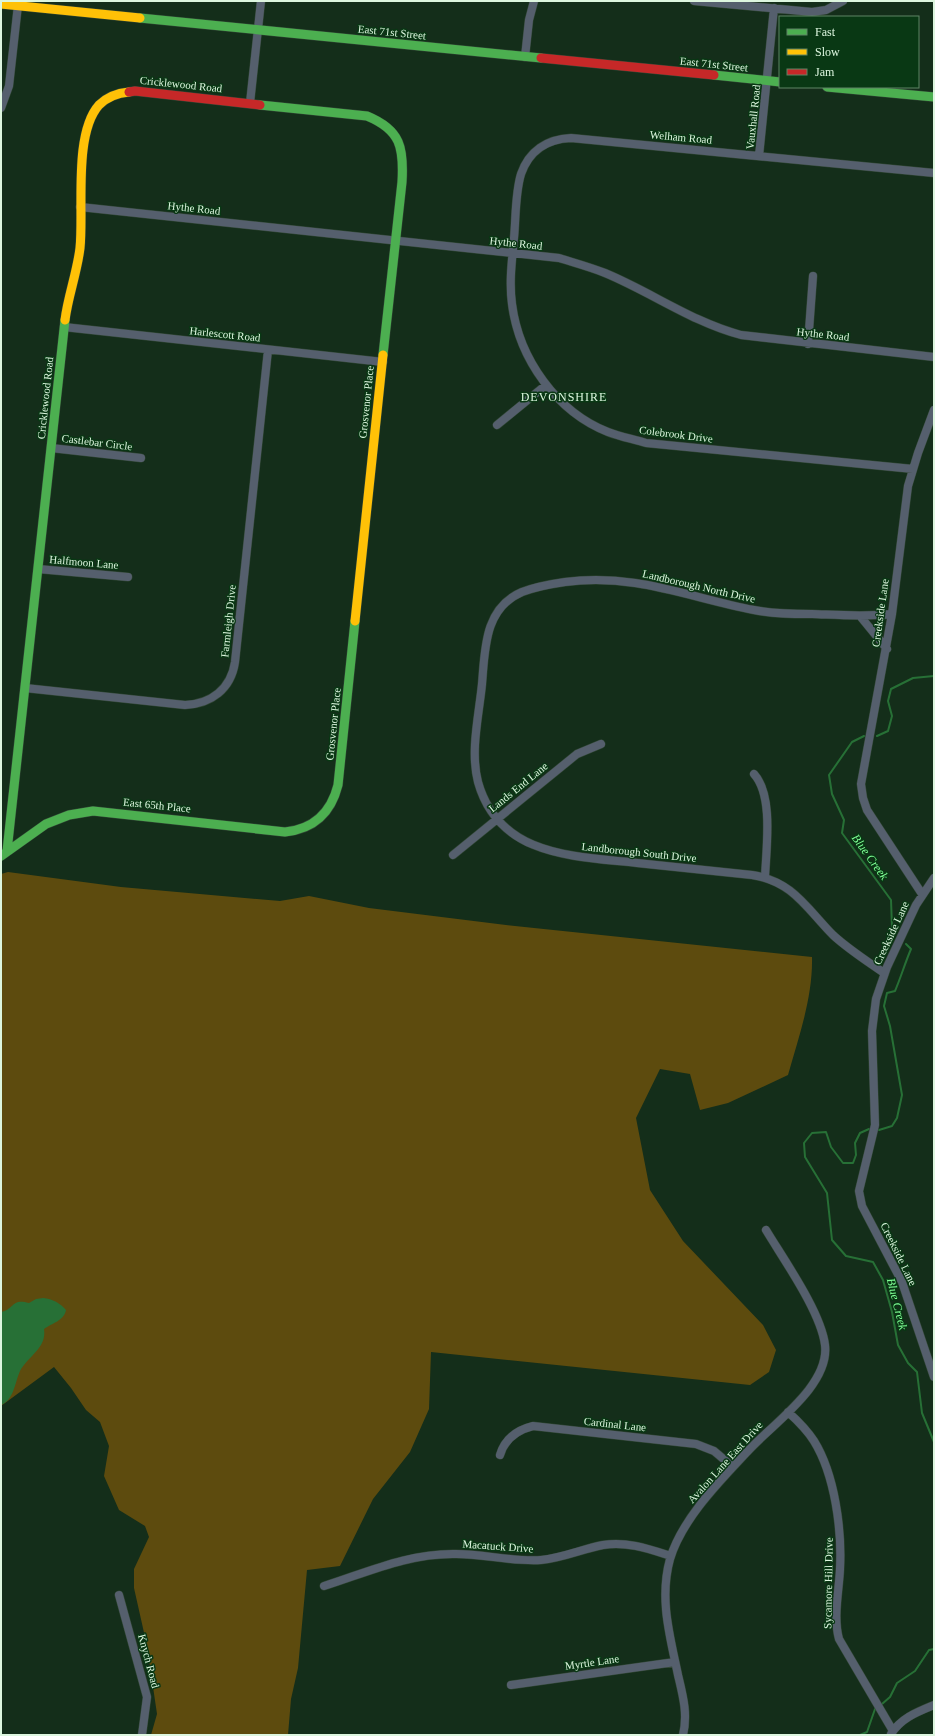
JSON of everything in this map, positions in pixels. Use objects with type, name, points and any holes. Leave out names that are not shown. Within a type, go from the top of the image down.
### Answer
[{"type":"street","points":[[250,103],[261,1]]},
{"type":"street","points":[[526,57],[529,20],[534,1]]},
{"type":"street","points":[[694,1],[819,12],[835,6],[843,1]]},
{"type":"street","name":"East 71st Street","points":[[1,4],[779,82]]},
{"type":"street","points":[[1,108],[9,86],[18,5]]},
{"type":"street","name":"Vauxhall Road","points":[[759,156],[768,81],[774,8]]},
{"type":"street","points":[[838,88],[934,97]]},
{"type":"street","name":"Cricklewood Road","points":[[4,854],[25,688],[64,327],[80,248],[80,207],[86,129],[97,108],[109,98],[118,94],[135,91],[250,103]]},
{"type":"street","name":"Grosvenor Place","points":[[250,103],[367,116],[387,127],[399,142],[405,161],[382,362],[338,785],[333,804],[320,820]]},
{"type":"street","name":"Welham Road","points":[[512,253],[520,174],[524,165],[534,152],[551,141],[571,138],[934,173]]},
{"type":"street","name":"Hythe Road","points":[[80,207],[559,258],[585,265],[606,274],[721,330],[754,338],[934,357]]},
{"type":"street","name":"Colebrook Drive","points":[[512,253],[510,290],[514,320],[525,351],[546,385],[567,406],[588,422],[608,432],[633,440],[912,469]]},
{"type":"street","points":[[808,344],[813,276]]},
{"type":"street","name":"Harlescott Road","points":[[64,327],[382,362]]},
{"type":"street","name":"Farmleigh Drive","points":[[25,688],[185,705],[195,705],[208,701],[223,689],[230,678],[234,665],[268,350]]},
{"type":"street","points":[[497,425],[546,385]]},
{"type":"street","name":"Creekside Lane","points":[[934,410],[912,469],[906,500],[892,614],[862,777],[861,791],[864,804],[870,816],[922,894],[884,974],[876,999],[872,1024],[875,1125],[860,1185],[859,1197],[862,1206],[902,1282],[934,1376]]},
{"type":"street","name":"Castlebar Circle","points":[[51,448],[141,458]]},
{"type":"street","name":"Halfmoon Lane","points":[[38,569],[128,578]]},
{"type":"street","name":"Landborough North Drive","points":[[481,693],[487,635],[494,616],[505,603],[516,595],[552,584],[577,581],[617,580],[656,585],[765,612],[860,616],[892,614]]},
{"type":"street","points":[[860,616],[886,648]]},
{"type":"street","name":"Landborough South Drive","points":[[481,693],[475,754],[476,770],[483,796],[497,818],[525,841],[541,849],[558,854],[752,875],[765,878],[781,884],[798,895],[834,936],[884,974]]},
{"type":"street","name":"Lands End Lane","points":[[453,855],[576,754],[601,744]]},
{"type":"street","points":[[754,774],[761,785],[766,802],[765,878]]},
{"type":"street","name":"East 65th Place","points":[[4,854],[54,819],[78,812],[93,810],[285,832],[298,831],[311,826],[320,820]]},
{"type":"street","points":[[922,894],[934,878]]},
{"type":"street","name":"Avalon Lane East Drive","points":[[683,1735],[685,1707],[665,1606],[666,1579],[678,1540],[690,1519],[733,1467],[761,1437],[802,1399],[815,1380],[824,1360],[826,1345],[813,1309],[766,1230]]},
{"type":"street","name":"Sycamore Hill Drive","points":[[788,1412],[806,1430],[815,1443],[823,1459],[833,1495],[841,1543],[837,1624],[839,1639],[892,1733]]},
{"type":"street","name":"Cardinal Lane","points":[[500,1455],[504,1446],[512,1435],[520,1430],[540,1427],[696,1444],[714,1451],[733,1467]]},
{"type":"street","name":"Macatuck Drive","points":[[324,1586],[385,1564],[435,1554],[468,1554],[539,1560],[560,1557],[604,1545],[621,1544],[647,1548],[672,1556]]},
{"type":"street","name":"Knych Road","points":[[119,1595],[147,1697],[142,1735]]},
{"type":"street","name":"Myrtle Lane","points":[[511,1685],[675,1662]]},
{"type":"street","points":[[892,1733],[909,1716],[934,1705]]},
{"type":"shaded area","points":[[8,872],[121,887],[280,901],[309,896],[369,908],[515,926],[812,957],[812,972],[808,1002],[788,1075],[728,1103],[700,1110],[690,1074],[660,1069],[636,1118],[650,1190],[683,1241],[763,1325],[776,1350],[769,1372],[750,1385],[431,1352],[429,1409],[410,1452],[373,1499],[340,1566],[307,1570],[298,1668],[291,1699],[288,1735],[151,1735],[157,1714],[147,1646],[134,1588],[134,1569],[149,1537],[145,1526],[119,1510],[104,1476],[109,1446],[100,1422],[86,1410],[54,1367],[1,1406],[1,874]]},
{"type":"shaded area","points":[[43,1298],[59,1303],[66,1310],[65,1314],[63,1317],[44,1329],[43,1341],[40,1347],[23,1366],[9,1399],[1,1405],[1,1312],[9,1309],[19,1302],[29,1303],[36,1299]]},
{"type":"waterway","name":"Blue Creek","points":[[877,736],[888,731],[892,716],[888,701],[891,689],[913,678],[934,676]]},
{"type":"waterway","name":"Blue Creek","points":[[864,736],[852,742],[829,775],[832,794],[844,820],[842,833],[891,900],[892,927],[895,933]]},
{"type":"waterway","name":"Blue Creek","points":[[879,1130],[892,1126],[897,1118],[902,1095],[890,1026],[884,1006],[887,993],[895,991],[911,949],[906,944]]},
{"type":"waterway","name":"Blue Creek","points":[[869,1129],[860,1133],[855,1143],[856,1155],[853,1163],[843,1163],[831,1147],[826,1132],[812,1133],[804,1143],[805,1157],[827,1193],[832,1240],[846,1256],[873,1262],[883,1280],[892,1312],[898,1345],[908,1363],[917,1372],[922,1413],[934,1442]]},
{"type":"waterway","name":"Blue Creek","points":[[882,1704],[890,1697],[897,1683],[915,1671],[929,1650],[934,1649]]},
{"type":"waterway","name":"Blue Creek","points":[[860,1735],[867,1732],[875,1709]]},
{"type":"traffic: fast","points":[[140,18],[541,58]]},
{"type":"traffic: fast","points":[[714,75],[779,82]]},
{"type":"traffic: fast","points":[[838,88],[934,97]]},
{"type":"traffic: fast","points":[[260,105],[367,116],[387,127],[394,134],[398,142],[402,159],[402,182],[383,355]]},
{"type":"traffic: fast","points":[[7,851],[65,320]]},
{"type":"traffic: fast","points":[[1,856],[46,824],[69,815],[93,811],[285,832],[305,827],[313,823],[320,818],[331,804],[338,785],[355,621]]},
{"type":"traffic: slow","points":[[1,4],[140,18]]},
{"type":"traffic: slow","points":[[65,320],[80,248],[81,174],[86,134],[91,118],[99,105],[113,96],[129,92]]},
{"type":"traffic: slow","points":[[355,621],[383,355]]},
{"type":"traffic: jam","points":[[541,58],[714,75]]},
{"type":"traffic: jam","points":[[129,92],[135,91],[260,105]]},
{"type":"district","name":"DEVONSHIRE","points":[[564,397]]}]
